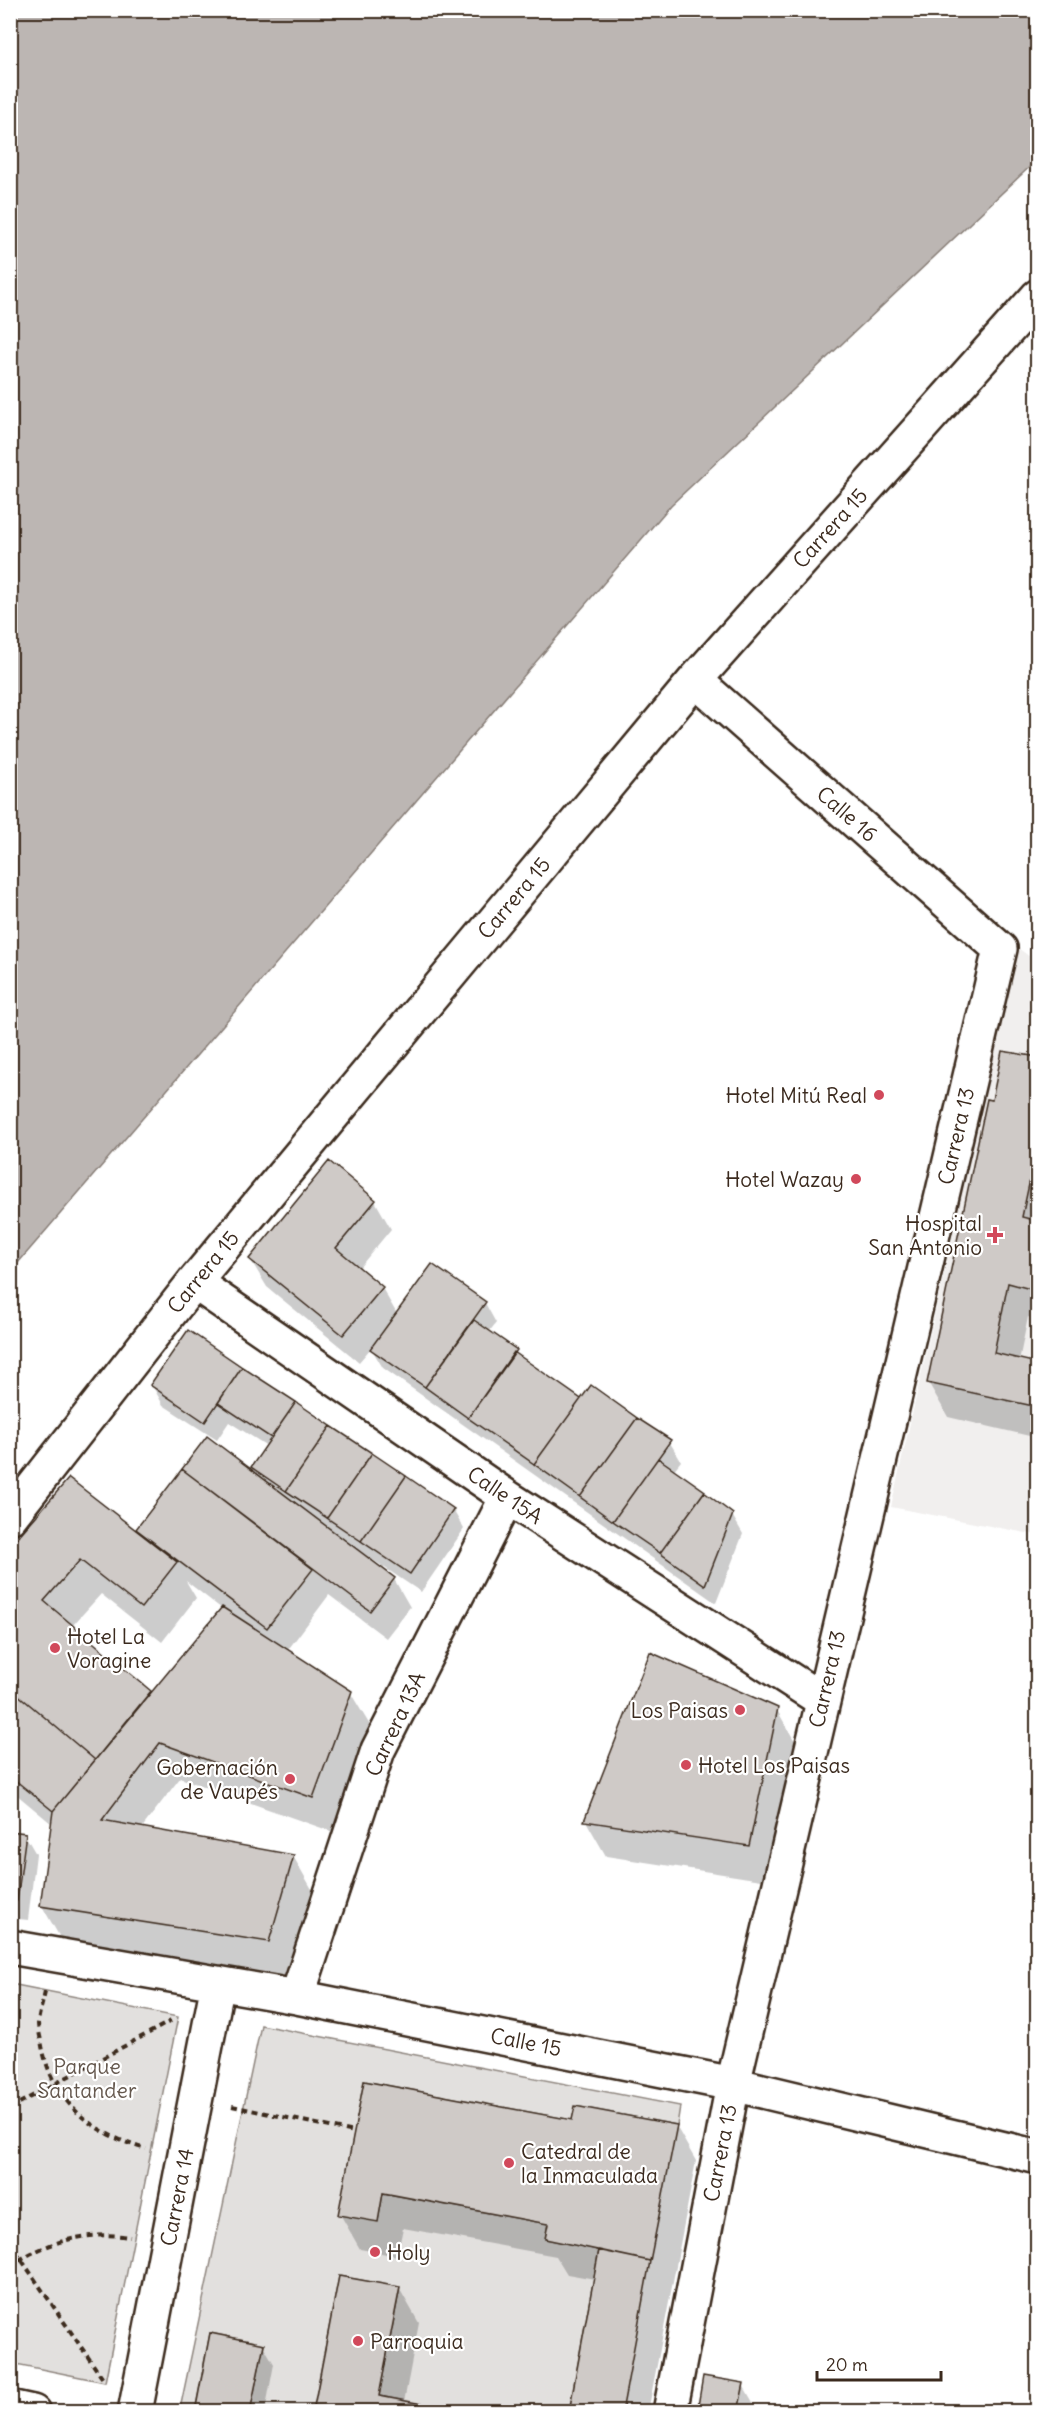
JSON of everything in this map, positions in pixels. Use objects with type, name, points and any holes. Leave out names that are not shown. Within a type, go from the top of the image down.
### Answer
[{"type":"street","name":"Carrera 15","points":[[10,1517],[194,1282],[695,680],[1038,296]]},
{"type":"street","name":"Calle 16","points":[[695,680],[1000,949]]},
{"type":"street","name":"Carrera 13","points":[[670,2412],[733,2084],[1000,949]]},
{"type":"street","name":"Calle 15A","points":[[194,1282],[507,1497],[822,1700]]},
{"type":"street","name":"Carrera 13A","points":[[297,1996],[378,1750],[507,1497]]},
{"type":"street","name":"Calle 15","points":[[10,1947],[297,1996],[733,2084],[1038,2157]]},
{"type":"street","name":"Carrera 14","points":[[135,2412],[218,1983]]},
{"type":"street","points":[[10,2407],[33,2412]]},
{"type":"path","points":[[45,1991],[38,2025],[44,2055],[54,2084],[75,2112],[98,2130],[126,2143],[151,2150]]},
{"type":"path","points":[[10,2108],[178,2017]]},
{"type":"path","points":[[196,2098],[354,2132]]},
{"type":"path","points":[[10,2266],[42,2247],[86,2235],[134,2238]]},
{"type":"path","points":[[10,2243],[105,2382]]},
{"type":"shaded area","points":[[11,10],[1037,11],[1038,159],[671,505],[11,1271]]},
{"type":"shaded area","name":"Hospital San Antonio","points":[[1018,948],[1038,963],[1037,1535],[891,1507]]},
{"type":"green space","name":"Parque Santander","points":[[11,1984],[178,2017],[105,2382],[11,2363]]},
{"type":"green space","points":[[261,2025],[680,2106],[677,2125],[576,2106],[572,2120],[364,2081],[339,2215],[378,2221],[383,2193],[548,2224],[545,2239],[599,2250],[569,2411],[463,2411],[379,2396],[400,2287],[339,2276],[313,2411],[250,2411],[264,2344],[210,2333],[195,2411],[180,2409]]},
{"type":"building","points":[[1002,1051],[1038,1057],[1038,1142],[1022,1217],[1038,1221],[1038,1291],[1008,1283],[994,1353],[1038,1362],[1038,1407],[927,1383],[987,1099],[992,1100]]},
{"type":"building","points":[[329,1161],[376,1200],[336,1248],[383,1287],[343,1335],[249,1259]]},
{"type":"building","points":[[432,1264],[486,1302],[425,1387],[370,1349]]},
{"type":"building","points":[[474,1320],[517,1350],[468,1418],[425,1387]]},
{"type":"building","points":[[188,1330],[242,1367],[205,1422],[150,1385]]},
{"type":"building","points":[[514,1352],[581,1399],[534,1464],[468,1418]]},
{"type":"building","points":[[242,1367],[296,1402],[271,1438],[218,1403]]},
{"type":"building","points":[[591,1385],[637,1418],[580,1497],[534,1464]]},
{"type":"building","points":[[296,1402],[331,1426],[286,1491],[251,1467]]},
{"type":"building","points":[[637,1418],[671,1440],[613,1521],[580,1497]]},
{"type":"building","points":[[331,1426],[372,1453],[327,1518],[286,1491]]},
{"type":"building","points":[[207,1436],[395,1578],[370,1611],[182,1469]]},
{"type":"building","points":[[372,1453],[406,1476],[361,1541],[327,1518]]},
{"type":"building","points":[[658,1458],[705,1491],[660,1553],[613,1521]]},
{"type":"building","points":[[182,1469],[313,1569],[267,1628],[136,1529]]},
{"type":"building","points":[[406,1476],[454,1509],[410,1574],[361,1541]]},
{"type":"building","name":"Hotel La Voragine","points":[[69,1478],[177,1562],[141,1608],[80,1560],[44,1601],[151,1691],[95,1760],[10,1688],[10,1546]]},
{"type":"building","points":[[704,1492],[733,1514],[705,1585],[660,1553]]},
{"type":"building","name":"Gobernación de Vaupés","points":[[222,1607],[352,1691],[313,1798],[160,1743],[102,1820],[294,1855],[269,1942],[40,1906],[53,1811]]},
{"type":"building","name":"Hotel Los Paisas","points":[[650,1652],[778,1708],[749,1846],[584,1821]]},
{"type":"building","points":[[10,1688],[95,1760],[53,1811],[10,1776]]},
{"type":"building","points":[[10,1831],[26,1833],[17,1901],[10,1900]]},
{"type":"building","name":"Catedral de la Inmaculada","points":[[364,2081],[572,2120],[575,2106],[677,2125],[650,2261],[545,2239],[548,2224],[383,2193],[378,2222],[338,2215]]},
{"type":"building","points":[[599,2250],[650,2261],[646,2283],[622,2412],[569,2412]]},
{"type":"building","name":"Parroquia","points":[[339,2276],[400,2287],[379,2396],[463,2412],[313,2412]]},
{"type":"building","points":[[210,2333],[264,2344],[250,2412],[195,2412]]},
{"type":"building","points":[[703,2376],[744,2383],[738,2412],[697,2412]]},
{"type":"place","name":"Hotel Mitú Real","points":[[879,1095]]},
{"type":"place","name":"Hotel Wazay","points":[[856,1179]]},
{"type":"place","name":"Hospital San Antonio","points":[[995,1235]]},
{"type":"place","name":"Hotel La Voragine","points":[[55,1648]]},
{"type":"place","name":"Los Paisas","points":[[740,1710]]},
{"type":"place","name":"Hotel Los Paisas","points":[[686,1765]]},
{"type":"place","name":"Gobernación de Vaupés","points":[[290,1779]]},
{"type":"place","name":"Catedral de la Inmaculada","points":[[509,2163]]},
{"type":"place","name":"Holy","points":[[375,2252]]},
{"type":"place","name":"Parroquia","points":[[358,2341]]}]
